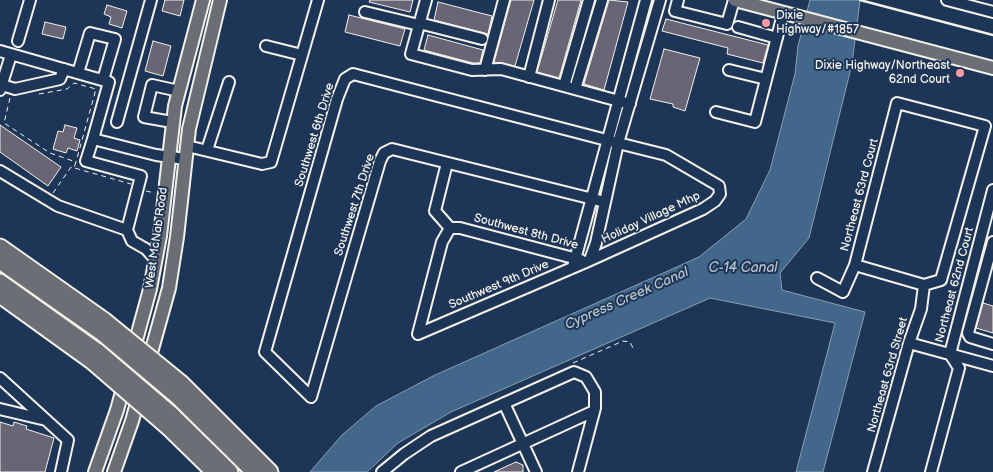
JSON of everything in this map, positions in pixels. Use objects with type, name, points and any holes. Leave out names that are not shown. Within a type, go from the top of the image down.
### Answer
[{"type":"highway","points":[[0,247],[103,326],[179,390],[270,472]]},
{"type":"highway","points":[[0,261],[103,326]]},
{"type":"highway","points":[[0,282],[95,357],[230,472]]},
{"type":"highway","points":[[0,296],[95,357]]},
{"type":"highway","points":[[179,390],[254,472]]},
{"type":"highway","points":[[170,421],[214,472]]},
{"type":"main road","name":"West McNab Road","points":[[95,472],[125,383],[147,302],[156,260],[172,122],[203,0]]},
{"type":"main road","name":"West McNab Road","points":[[114,472],[132,421],[169,288],[178,237],[186,153],[194,101],[220,0]]},
{"type":"main road","points":[[734,0],[800,19],[993,68]]},
{"type":"street","points":[[18,41],[30,0]]},
{"type":"street","points":[[117,122],[151,0]]},
{"type":"street","points":[[93,139],[168,157],[207,150],[262,164],[271,162],[318,0]]},
{"type":"street","points":[[426,0],[411,54],[472,70],[501,69],[630,104]]},
{"type":"street","points":[[485,70],[504,0]]},
{"type":"street","points":[[529,77],[549,0]]},
{"type":"street","points":[[564,86],[589,0]]},
{"type":"street","points":[[575,90],[602,0]]},
{"type":"street","name":"Holiday Village Mhp","points":[[581,262],[596,243],[606,202],[619,101],[646,0]]},
{"type":"street","name":"Holiday Village Mhp","points":[[581,262],[593,199],[613,142],[630,104],[660,0]]},
{"type":"street","points":[[678,0],[675,11],[727,24],[734,0]]},
{"type":"street","points":[[947,0],[993,12]]},
{"type":"street","points":[[365,12],[482,39]]},
{"type":"street","points":[[716,112],[755,122],[784,14]]},
{"type":"street","points":[[583,22],[594,26]]},
{"type":"street","points":[[738,28],[777,38]]},
{"type":"street","points":[[78,73],[90,32],[114,39],[103,80]]},
{"type":"street","points":[[266,46],[302,55]]},
{"type":"street","points":[[0,51],[108,82],[86,161],[141,176],[127,230],[132,241],[146,249],[156,260]]},
{"type":"street","points":[[11,54],[1,88],[15,89],[60,80],[64,69]]},
{"type":"street","points":[[729,70],[766,79]]},
{"type":"street","name":"Southwest 6th Drive","points":[[311,397],[264,352],[334,108],[345,79],[353,74],[613,142]]},
{"type":"street","points":[[207,150],[229,82]]},
{"type":"street","points":[[172,122],[144,117],[152,85],[179,91]]},
{"type":"street","name":"Northeast 63rd Court","points":[[817,278],[843,292],[855,265],[897,103],[985,126],[941,280],[924,286]]},
{"type":"street","name":"Holiday Village Mhp","points":[[581,262],[715,201],[720,194],[719,186],[666,154],[613,142]]},
{"type":"street","name":"Southwest 7th Drive","points":[[311,397],[380,161],[384,153],[397,150],[606,202]]},
{"type":"street","points":[[448,163],[435,211],[450,228]]},
{"type":"street","points":[[0,171],[58,206],[127,230]]},
{"type":"street","name":"Northeast 62nd Court","points":[[931,472],[959,368],[950,354],[966,291],[989,220],[993,190]]},
{"type":"street","name":"Southwest 8th Drive","points":[[450,228],[460,228],[581,262]]},
{"type":"street","name":"Southwest 9th Drive","points":[[450,228],[442,242],[418,334],[581,262]]},
{"type":"street","points":[[993,242],[968,333],[970,337],[993,344]]},
{"type":"street","points":[[855,265],[924,286]]},
{"type":"street","name":"Northeast 63rd Street","points":[[873,472],[909,343],[921,308],[924,286]]},
{"type":"street","points":[[966,291],[979,294]]},
{"type":"street","points":[[909,343],[993,366]]},
{"type":"street","points":[[382,472],[431,436],[567,374],[579,372],[586,377],[594,392],[594,411],[578,472]]},
{"type":"street","points":[[0,378],[68,440],[61,472]]},
{"type":"street","points":[[504,403],[536,472]]},
{"type":"street","points":[[0,409],[46,420]]},
{"type":"street","points":[[461,472],[594,411]]},
{"type":"path","points":[[39,94],[67,90],[74,83],[96,89],[74,168]]},
{"type":"path","points":[[10,98],[4,123],[50,153],[76,162]]},
{"type":"path","points":[[52,193],[71,167],[136,185]]},
{"type":"path","points":[[145,190],[155,193]]},
{"type":"water","name":"C-14 Canal","points":[[810,0],[860,0],[852,64],[809,238],[780,273],[782,290],[865,312],[823,472],[796,472],[835,323],[710,298],[451,412],[398,443],[367,472],[310,472],[342,435],[376,406],[433,376],[699,257],[746,219],[770,170],[795,74],[798,46]]},
{"type":"building","points":[[165,0],[184,0],[180,16],[162,11]]},
{"type":"building","points":[[370,0],[413,0],[410,12],[369,2]]},
{"type":"building","points":[[511,0],[534,0],[515,66],[494,62]]},
{"type":"building","points":[[558,0],[581,0],[559,78],[537,72]]},
{"type":"building","points":[[609,0],[628,2],[604,90],[584,84]]},
{"type":"building","points":[[438,2],[492,16],[488,34],[434,20]]},
{"type":"building","points":[[107,5],[127,11],[122,28],[109,24],[111,17],[104,14]]},
{"type":"building","points":[[349,15],[405,29],[400,46],[345,32]]},
{"type":"building","points":[[666,19],[768,45],[763,63],[727,54],[728,48],[662,31]]},
{"type":"building","points":[[45,22],[66,27],[63,39],[42,34]]},
{"type":"building","points":[[428,35],[483,50],[480,63],[473,63],[424,50]]},
{"type":"building","points":[[153,41],[171,46],[163,76],[145,71]]},
{"type":"building","points":[[664,49],[700,58],[685,111],[673,107],[673,104],[650,99]]},
{"type":"building","points":[[0,125],[61,167],[48,186],[0,152]]},
{"type":"building","points":[[65,125],[77,128],[74,138],[80,140],[77,151],[68,148],[66,153],[53,149],[58,131],[63,132]]},
{"type":"building","points":[[983,303],[993,306],[993,333],[976,328]]},
{"type":"building","points":[[0,422],[13,426],[14,422],[27,426],[26,429],[54,438],[45,472],[0,472]]},
{"type":"building","points":[[516,462],[523,465],[523,472],[494,472]]},
{"type":"railway","points":[[860,0],[993,35]]},
{"type":"place","name":"Dixie Highway/#1857","points":[[766,23]]},
{"type":"place","name":"Dixie Highway/Northeast 62nd Court","points":[[960,73]]},
{"type":"water label","name":"Cypress Creek Canal","points":[[627,299]]}]
